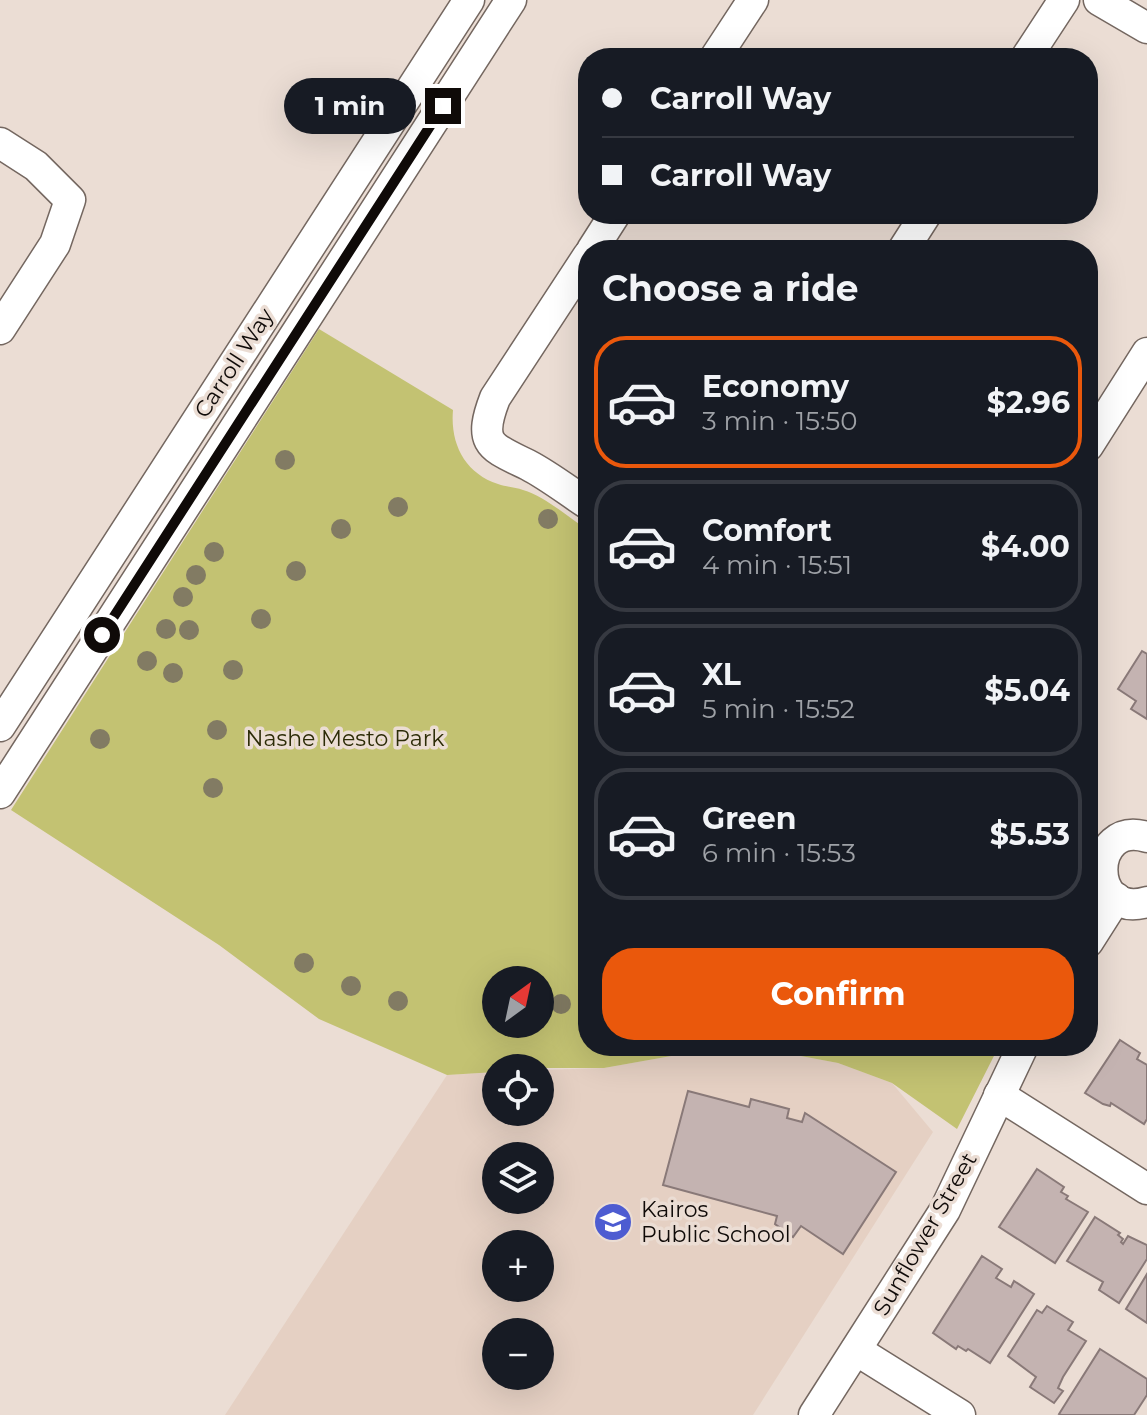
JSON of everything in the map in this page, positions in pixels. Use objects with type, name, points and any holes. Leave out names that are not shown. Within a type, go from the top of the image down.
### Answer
[{"type":"street","name":"Carroll Way","points":[[0,726],[469,0]]},
{"type":"street","name":"Carroll Way","points":[[0,793],[511,0]]},
{"type":"street","points":[[722,48],[753,0]]},
{"type":"street","points":[[1033,48],[1064,0]]},
{"type":"street","points":[[1099,0],[1147,28]]},
{"type":"street","points":[[0,143],[36,166],[70,200],[55,244],[0,329]]},
{"type":"street","points":[[578,271],[495,398],[488,416],[488,434],[495,449],[512,460],[527,464],[578,497]]},
{"type":"street","points":[[1098,430],[1147,353]]},
{"type":"street","points":[[1147,837],[1130,835],[1098,845],[1105,886],[1116,898],[1131,904],[1147,902]]},
{"type":"street","points":[[1098,926],[1116,898]]},
{"type":"street","name":"Sunflower Street","points":[[814,1415],[945,1210],[1018,1056]]},
{"type":"street","points":[[999,1095],[1147,1189]]},
{"type":"street","points":[[856,1350],[960,1415]]},
{"type":"shaded area","name":"Kairos Public School","points":[[671,1056],[801,1056],[838,1063],[892,1083],[933,1132],[753,1415],[225,1415],[447,1075],[482,1073],[482,1126],[554,1126],[554,1070],[604,1068]]},
{"type":"green space","name":"Nashe Mesto Park","points":[[319,329],[453,410],[457,445],[468,465],[477,473],[498,484],[532,493],[578,523],[578,1056],[671,1056],[604,1068],[554,1068],[554,1054],[482,1054],[482,1073],[447,1075],[319,1019],[219,945],[11,810]]},
{"type":"green space","name":"Nashe Mesto Park","points":[[801,1056],[994,1056],[957,1129],[892,1083],[838,1063]]},
{"type":"building","points":[[1142,651],[1147,654],[1147,719],[1131,709],[1136,701],[1118,689]]},
{"type":"building","points":[[1120,1040],[1140,1053],[1137,1059],[1147,1065],[1147,1119],[1144,1124],[1111,1103],[1110,1106],[1103,1104],[1085,1093]]},
{"type":"building","name":"Kairos Public School","points":[[688,1091],[749,1107],[751,1099],[789,1109],[787,1118],[802,1122],[805,1113],[896,1172],[843,1254],[801,1226],[793,1237],[775,1224],[777,1216],[663,1185]]},
{"type":"building","points":[[1037,1169],[1064,1187],[1061,1192],[1068,1196],[1066,1199],[1088,1212],[1055,1263],[999,1227]]},
{"type":"building","points":[[1095,1217],[1120,1233],[1118,1235],[1123,1239],[1123,1244],[1128,1236],[1147,1245],[1147,1259],[1119,1303],[1099,1290],[1103,1282],[1067,1261]]},
{"type":"building","points":[[982,1256],[1002,1269],[996,1278],[1011,1287],[1014,1281],[1034,1294],[990,1363],[968,1349],[966,1351],[958,1346],[956,1349],[933,1333]]},
{"type":"building","points":[[1147,1274],[1147,1323],[1126,1309]]},
{"type":"building","points":[[1047,1306],[1073,1322],[1068,1330],[1086,1341],[1063,1377],[1058,1388],[1063,1391],[1054,1403],[1030,1387],[1036,1377],[1008,1356],[1037,1310],[1042,1313]]},
{"type":"building","points":[[1100,1349],[1147,1379],[1147,1395],[1134,1415],[1059,1414]]},
{"type":"place","name":"Kairos Public School","points":[[613,1222]]},
{"type":"route","points":[[102,635],[443,106]]}]
